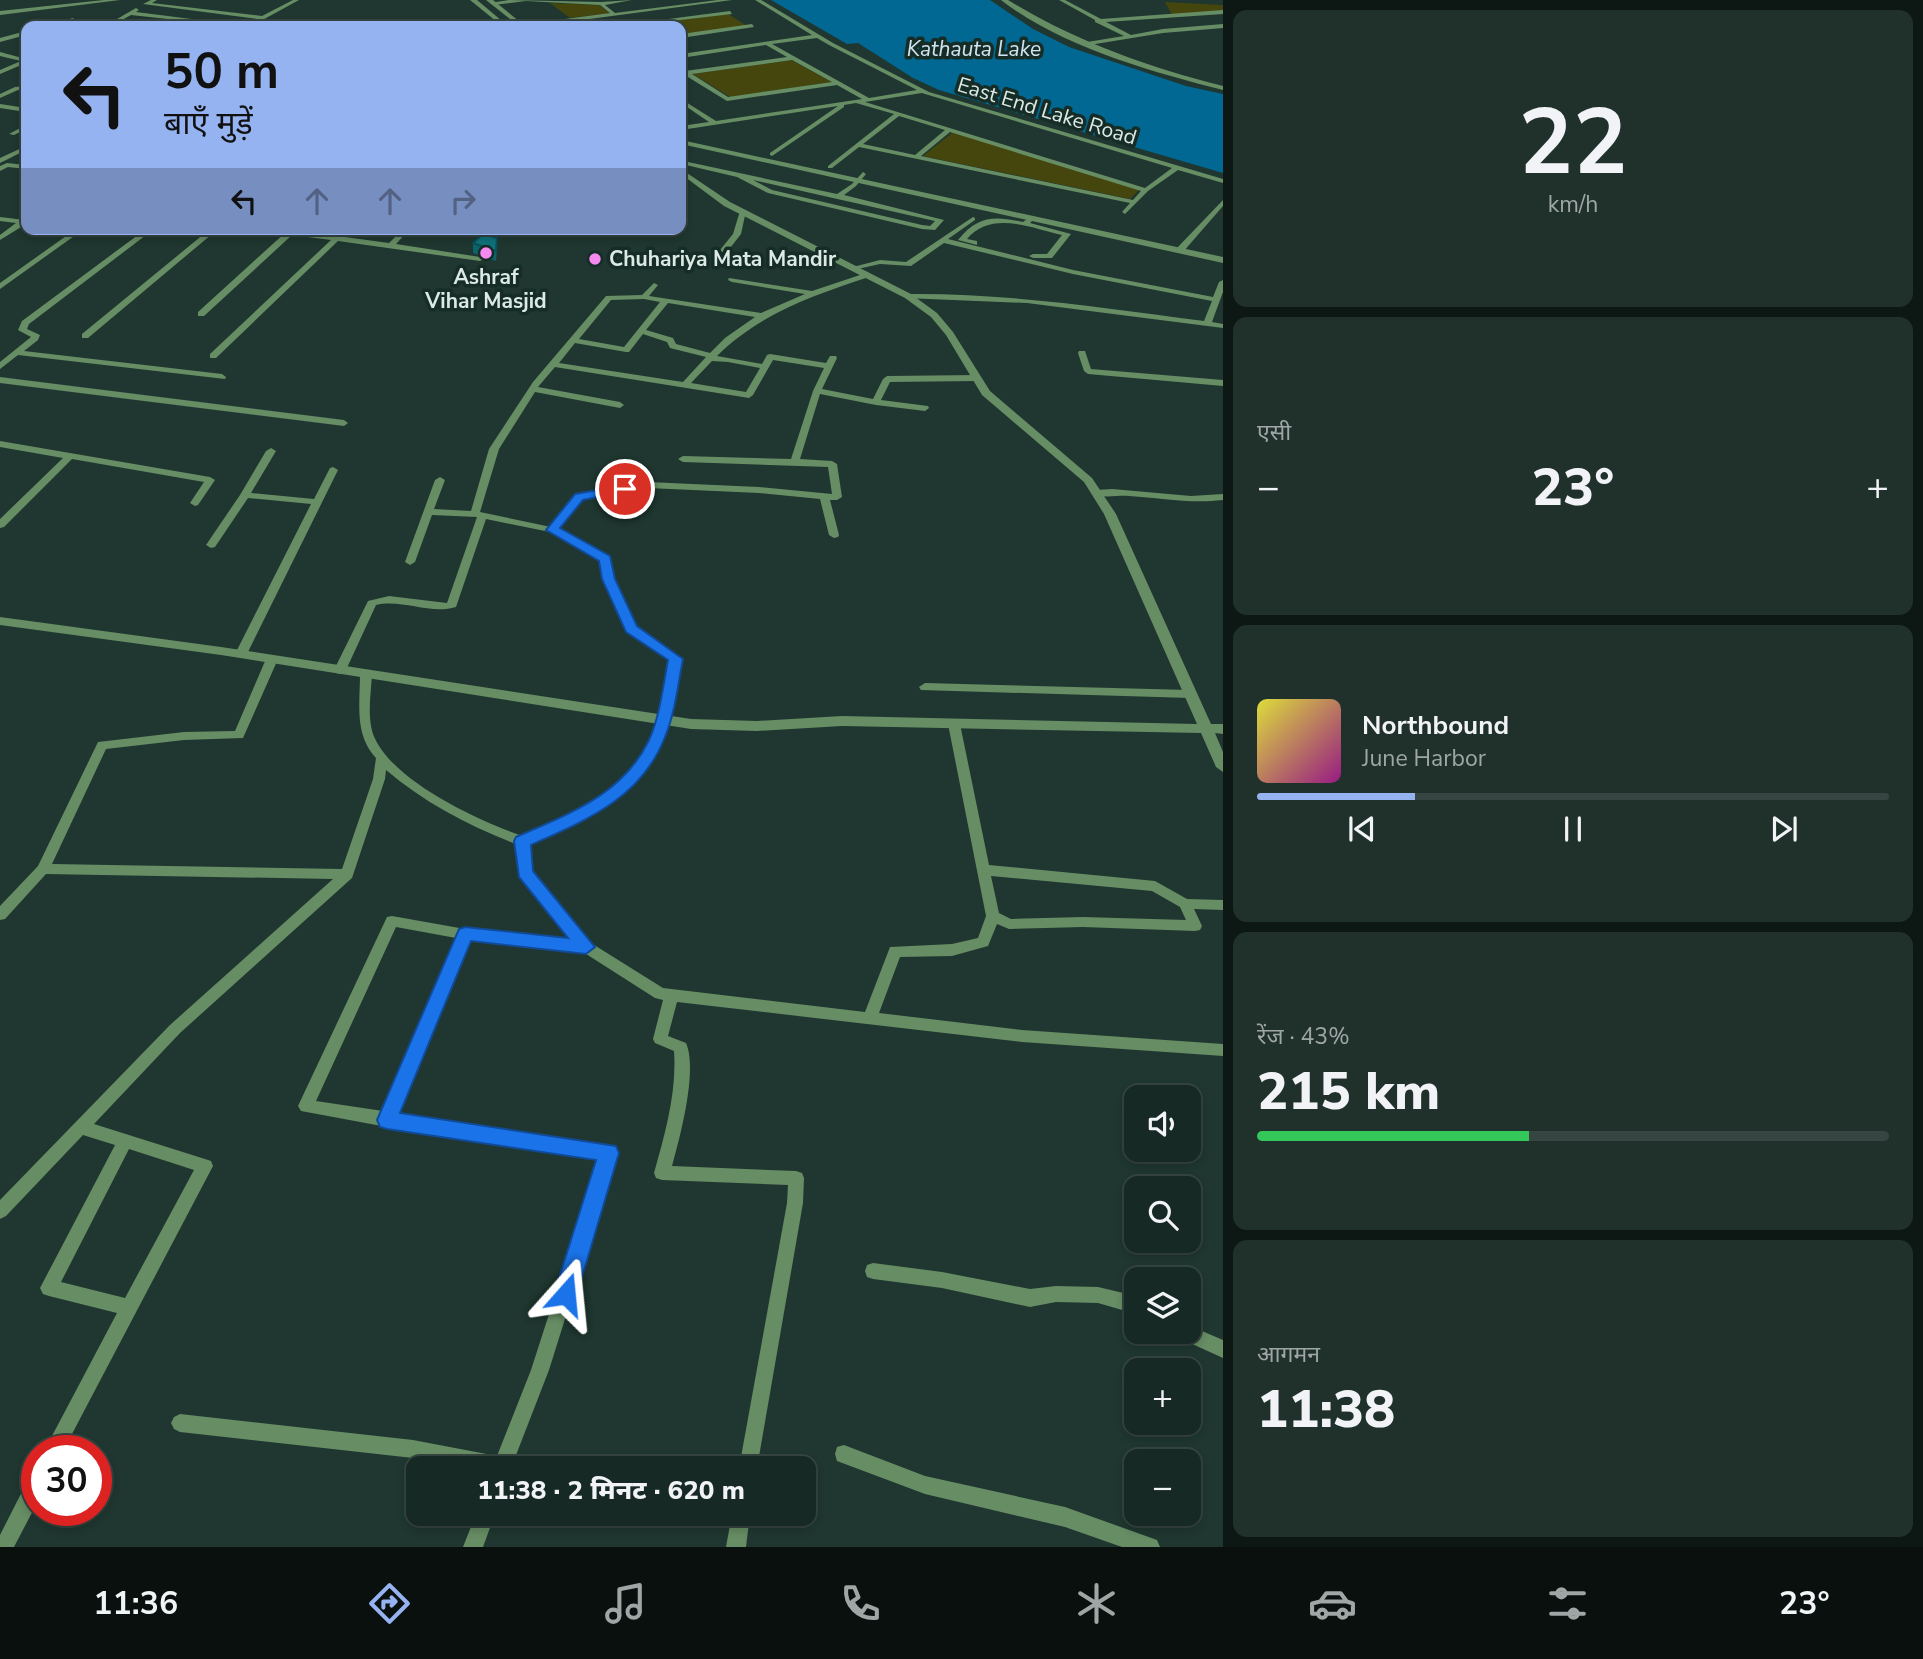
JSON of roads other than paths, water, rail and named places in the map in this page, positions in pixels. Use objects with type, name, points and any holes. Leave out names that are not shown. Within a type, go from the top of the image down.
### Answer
[{"type":"street","points":[[49,0],[53,8]]},
{"type":"street","points":[[1,14],[118,0]]},
{"type":"street","points":[[116,21],[155,0]]},
{"type":"street","points":[[201,0],[217,0]]},
{"type":"street","points":[[257,21],[297,0]]},
{"type":"street","points":[[473,0],[499,21]]},
{"type":"street","points":[[491,2],[527,0],[601,4],[630,0]]},
{"type":"street","points":[[560,13],[567,20],[730,0]]},
{"type":"street","name":"East End Lake Road","points":[[757,0],[818,36],[923,90],[1223,181]]},
{"type":"street","points":[[1004,0],[1046,27],[1171,74],[1223,86]]},
{"type":"street","points":[[1014,0],[1087,43],[1223,26]]},
{"type":"street","points":[[1062,0],[1129,36]]},
{"type":"street","points":[[545,1],[552,7]]},
{"type":"street","points":[[491,2],[516,21]]},
{"type":"street","points":[[686,35],[752,26],[712,2]]},
{"type":"street","points":[[146,4],[263,18]]},
{"type":"street","points":[[601,4],[614,14]]},
{"type":"street","points":[[1,14],[13,5]]},
{"type":"street","points":[[1097,21],[1223,12]]},
{"type":"street","points":[[130,13],[199,21]]},
{"type":"street","points":[[662,21],[730,13]]},
{"type":"street","points":[[69,21],[73,20]]},
{"type":"street","points":[[0,32],[16,35]]},
{"type":"street","points":[[0,40],[21,34]]},
{"type":"street","points":[[686,53],[818,36]]},
{"type":"street","points":[[765,43],[867,99]]},
{"type":"street","points":[[0,54],[21,62]]},
{"type":"street","points":[[686,73],[793,58]]},
{"type":"street","points":[[0,72],[21,64]]},
{"type":"street","points":[[686,74],[727,99],[838,83]]},
{"type":"street","points":[[0,96],[21,88]]},
{"type":"street","points":[[686,127],[923,90]]},
{"type":"street","points":[[856,101],[1146,190]]},
{"type":"street","points":[[772,154],[842,106],[838,103]]},
{"type":"street","points":[[686,104],[714,122]]},
{"type":"street","points":[[0,106],[21,109]]},
{"type":"street","points":[[0,117],[18,109]]},
{"type":"street","points":[[830,167],[898,114]]},
{"type":"street","points":[[12,134],[21,130]]},
{"type":"street","points":[[916,157],[949,130]]},
{"type":"street","points":[[686,137],[830,167],[859,179],[987,208],[1028,221],[1067,234],[1046,258],[962,240],[976,224],[987,218],[1028,221],[1183,247],[1223,251]]},
{"type":"street","points":[[686,143],[1183,247],[1223,260]]},
{"type":"street","points":[[858,145],[1135,202]]},
{"type":"street","points":[[2,165],[21,152]]},
{"type":"street","points":[[2,165],[21,167]]},
{"type":"street","points":[[686,167],[736,173],[940,220],[932,228],[922,228],[761,189],[736,173]]},
{"type":"street","points":[[1125,212],[1146,190],[1176,167]]},
{"type":"street","points":[[686,169],[743,212],[908,296],[934,315],[986,393],[1066,459],[1096,493],[1110,514],[1223,767]]},
{"type":"street","points":[[838,195],[859,179]]},
{"type":"street","points":[[809,201],[820,192]]},
{"type":"street","points":[[842,208],[852,199]]},
{"type":"street","points":[[1183,247],[1223,202]]},
{"type":"street","points":[[853,268],[880,262],[908,264],[987,208]]},
{"type":"street","points":[[724,250],[737,234],[743,212]]},
{"type":"street","points":[[1210,216],[1223,219]]},
{"type":"street","points":[[0,219],[21,221]]},
{"type":"street","points":[[0,238],[21,223]]},
{"type":"street","points":[[0,287],[72,235]]},
{"type":"street","points":[[0,366],[35,338],[36,335],[22,330],[24,323],[142,235]]},
{"type":"street","points":[[85,336],[208,235]]},
{"type":"street","points":[[201,314],[286,235]]},
{"type":"street","points":[[314,235],[480,259]]},
{"type":"street","points":[[391,245],[401,235]]},
{"type":"street","points":[[213,356],[337,239]]},
{"type":"street","points":[[942,240],[1073,272],[1216,300]]},
{"type":"street","points":[[686,384],[711,357],[762,316],[812,293],[866,275]]},
{"type":"street","points":[[732,280],[812,293]]},
{"type":"street","points":[[645,297],[654,285]]},
{"type":"street","points":[[1207,324],[1222,287]]},
{"type":"street","points":[[908,296],[948,295],[1033,300],[1223,326]]},
{"type":"street","points":[[340,670],[372,603],[380,599],[445,607],[452,604],[494,449],[552,364],[609,298],[645,297],[762,316]]},
{"type":"street","points":[[573,340],[626,350],[666,300]]},
{"type":"street","points":[[641,331],[670,340],[673,346],[711,357],[765,367]]},
{"type":"street","points":[[19,352],[222,377]]},
{"type":"street","points":[[1082,353],[1088,371],[1223,383]]},
{"type":"street","points":[[552,364],[749,395],[770,356],[831,362],[817,391],[795,463]]},
{"type":"street","points":[[876,402],[887,379],[886,365]]},
{"type":"street","points":[[887,379],[977,378]]},
{"type":"street","points":[[0,380],[344,422]]},
{"type":"street","points":[[533,390],[620,405]]},
{"type":"street","points":[[817,391],[925,408]]},
{"type":"street","points":[[0,444],[209,480],[195,503]]},
{"type":"street","points":[[211,545],[271,451]]},
{"type":"street","points":[[0,525],[69,456]]},
{"type":"street","points":[[552,530],[579,497],[648,485],[837,497],[832,464],[683,459]]},
{"type":"street","points":[[241,654],[333,470]]},
{"type":"street","points":[[410,562],[440,480]]},
{"type":"street","points":[[1096,493],[1138,493],[1189,500],[1223,497]]},
{"type":"street","points":[[245,495],[316,502]]},
{"type":"street","points":[[824,497],[834,535]]},
{"type":"street","points":[[366,674],[368,734],[401,777],[426,796],[499,834],[522,841],[597,808],[624,786],[657,739],[676,659],[631,629],[608,579],[605,559],[552,530],[478,515],[430,512]]},
{"type":"street","points":[[0,621],[241,654],[663,720],[757,726],[842,721],[1223,729]]},
{"type":"street","points":[[0,915],[43,869],[102,746],[184,736],[239,735],[272,659]]},
{"type":"street","points":[[925,687],[1190,694]]},
{"type":"street","points":[[870,1019],[895,951],[952,950],[983,942],[993,915],[954,724]]},
{"type":"street","points":[[0,1211],[175,1029],[347,874],[379,779],[382,755]]},
{"type":"street","points":[[522,841],[525,873],[586,947],[660,994],[1022,1036],[1223,1050]]},
{"type":"street","points":[[43,869],[347,874]]},
{"type":"street","points":[[984,870],[1155,886],[1185,904],[1223,905]]},
{"type":"street","points":[[993,915],[1009,924],[1083,922],[1195,926],[1185,904]]},
{"type":"street","points":[[507,1456],[540,1370],[609,1153],[306,1106],[391,921],[465,934],[586,947]]},
{"type":"street","points":[[387,1120],[465,934]]},
{"type":"street","points":[[671,996],[660,1039],[681,1047],[684,1067],[673,1137],[662,1173],[796,1178],[795,1203],[750,1456]]},
{"type":"street","points":[[61,1435],[205,1166],[80,1127]]},
{"type":"street","points":[[125,1141],[49,1288],[128,1307]]},
{"type":"street","points":[[873,1271],[942,1280],[1030,1298],[1056,1294],[1098,1295],[1124,1302]]},
{"type":"street","points":[[1201,1339],[1223,1349]]},
{"type":"street","points":[[180,1423],[413,1448],[451,1456]]},
{"type":"street","points":[[844,1454],[925,1485],[1065,1517],[1150,1547]]},
{"type":"street","points":[[4,1547],[21,1514]]},
{"type":"street","points":[[473,1547],[481,1526]]},
{"type":"street","points":[[736,1547],[739,1526]]},
{"type":"water","name":"Kathauta Lake","points":[[771,0],[990,0],[1033,29],[1069,47],[1186,86],[1223,94],[1223,173],[939,90],[913,78],[858,43],[847,44]]},
{"type":"place","name":"Ashraf Vihar Masjid","points":[[486,253]]},
{"type":"place","name":"Chuhariya Mata Mandir","points":[[595,259]]}]
